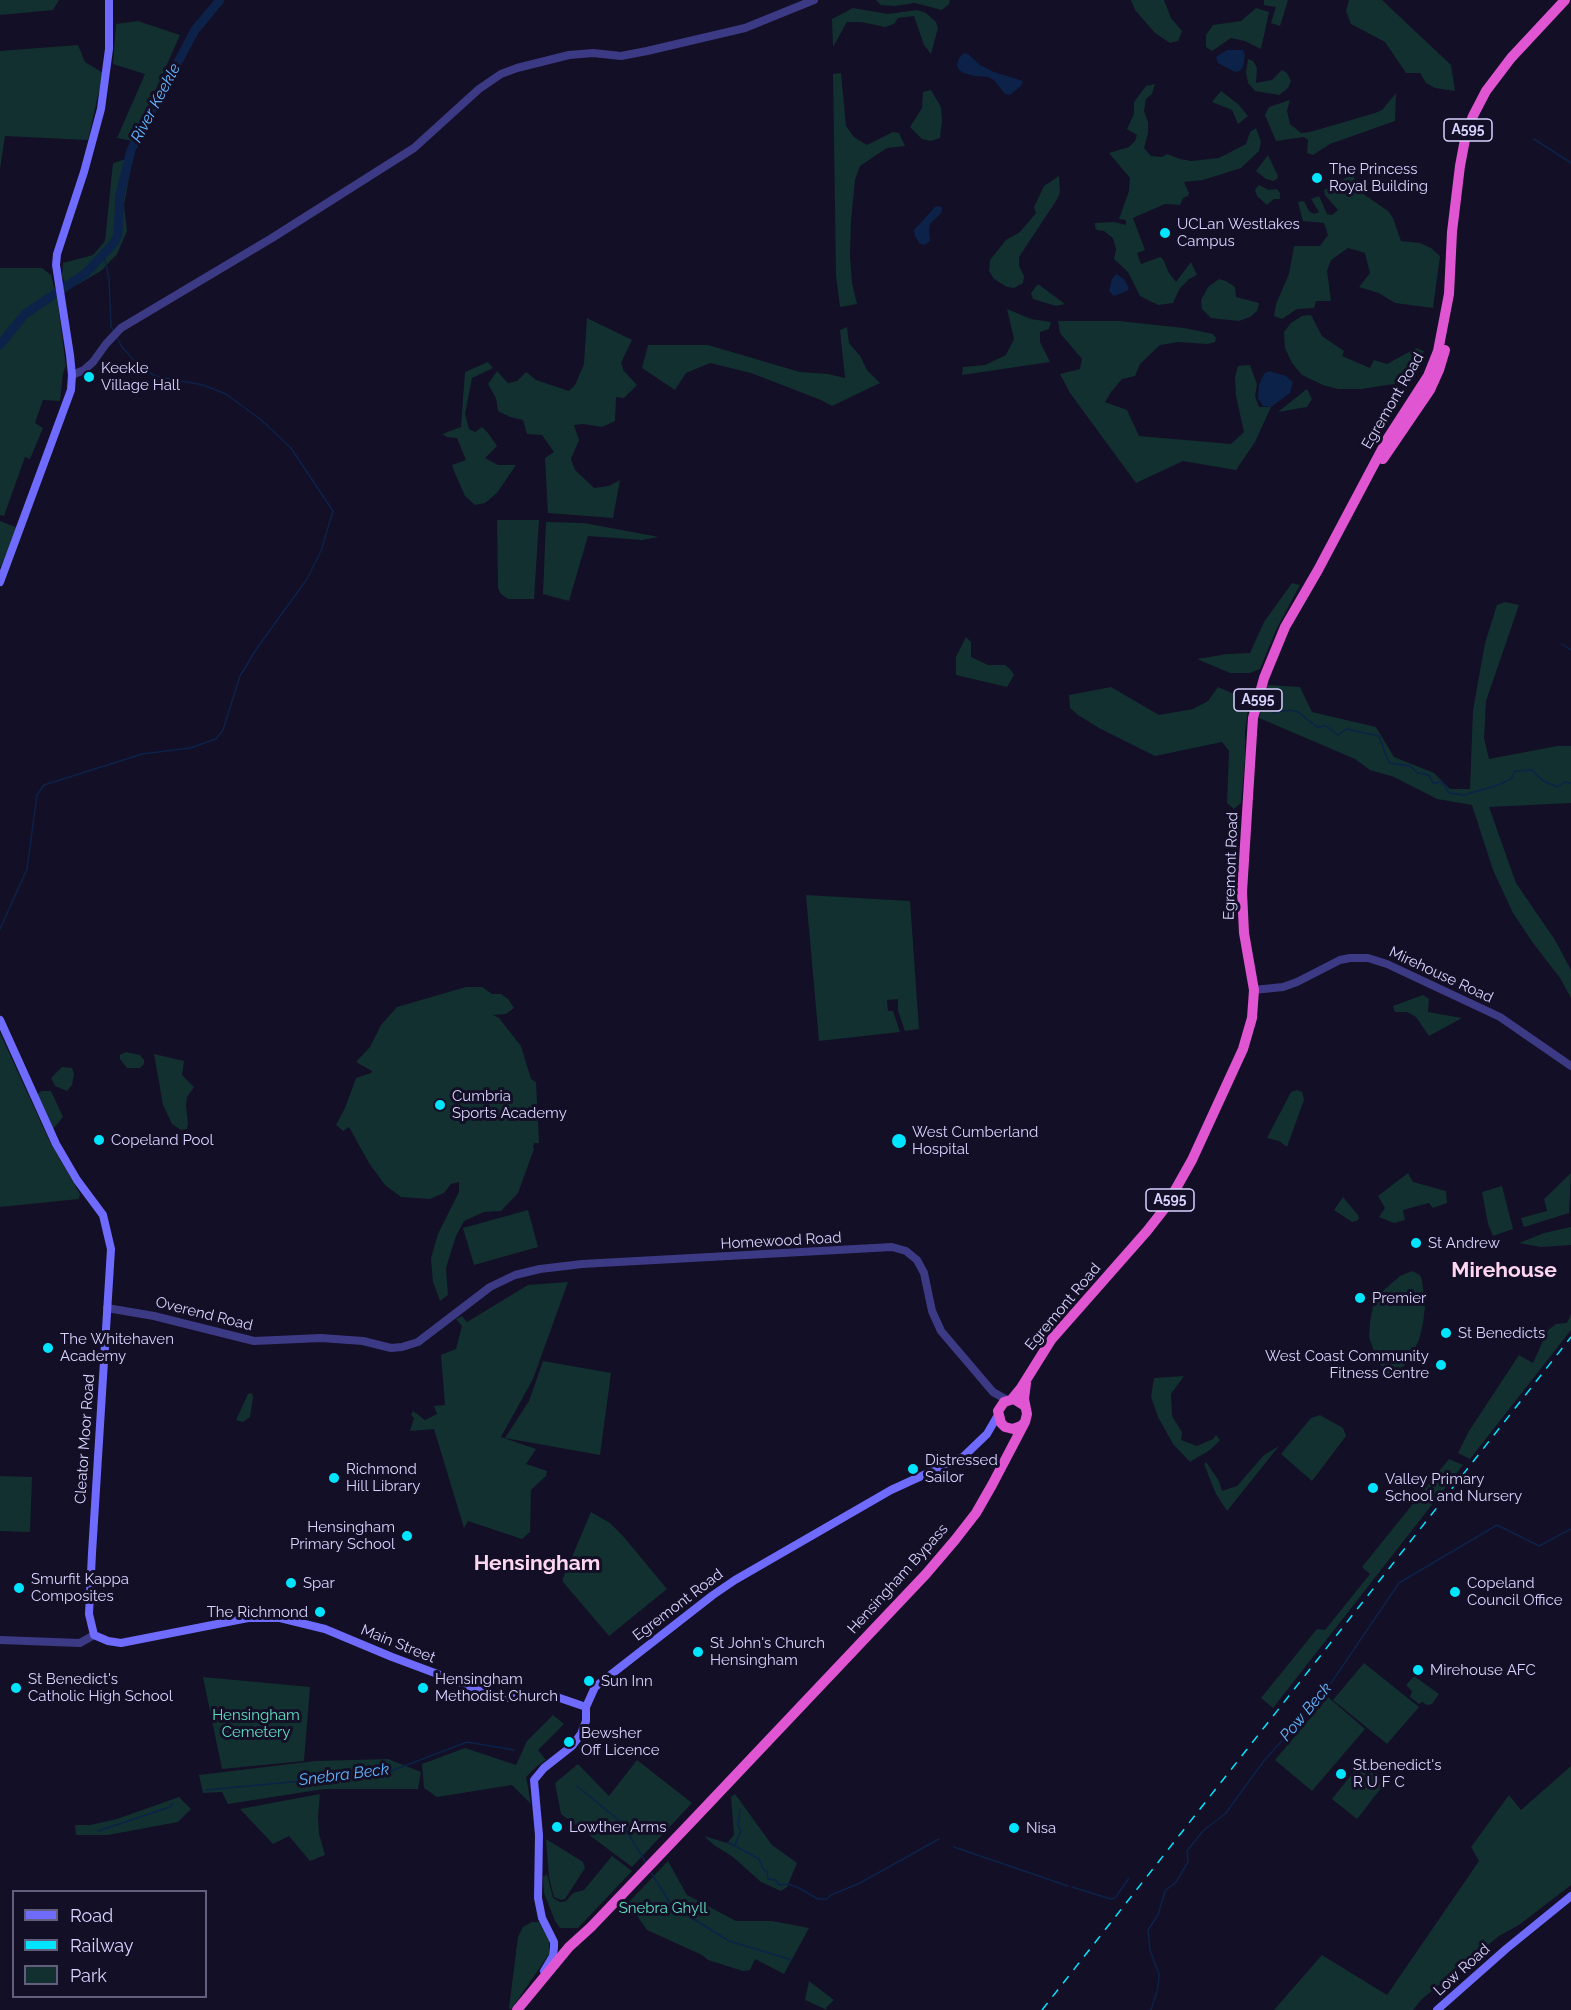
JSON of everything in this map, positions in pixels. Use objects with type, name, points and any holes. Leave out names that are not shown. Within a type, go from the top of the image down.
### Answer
[{"type":"highway","name":"Egremont Road","points":[[1028,1377],[1051,1340],[1147,1231],[1175,1191],[1243,1049],[1252,1018],[1254,990],[1244,933],[1242,902],[1253,718],[1264,678],[1285,627],[1360,491],[1430,390],[1445,349],[1450,321],[1452,232],[1460,166],[1466,134],[1473,116],[1486,91],[1510,58],[1565,0]]},
{"type":"highway","name":"A595","points":[[998,1413],[1000,1406],[1009,1400],[1028,1377]]},
{"type":"highway","name":"A595","points":[[1024,1424],[1027,1416],[1025,1389],[1028,1377]]},
{"type":"highway","points":[[1009,1400],[1019,1401],[1025,1406]]},
{"type":"highway","points":[[998,1413],[1001,1423],[1008,1428],[1024,1424]]},
{"type":"highway","name":"Hensingham Bypass","points":[[569,1950],[926,1574],[976,1513],[1024,1424]]},
{"type":"highway","name":"Hensingham Bypass","points":[[1008,1428],[1009,1451]]},
{"type":"highway","name":"A595","points":[[517,2010],[569,1950]]},
{"type":"highway","name":"A595","points":[[525,2010],[569,1950]]},
{"type":"main road","points":[[0,582],[68,402],[72,375],[58,282],[57,254],[87,162],[101,108],[110,49],[109,0]]},
{"type":"main road","name":"Cleator Moor Road","points":[[0,1020],[56,1144],[77,1180],[103,1215],[111,1249],[89,1614],[94,1635]]},
{"type":"main road","points":[[987,1434],[998,1413]]},
{"type":"main road","points":[[987,1434],[996,1428],[1008,1428]]},
{"type":"main road","name":"Egremont Road","points":[[586,1707],[595,1687],[713,1595],[770,1559],[891,1490],[963,1457],[987,1434]]},
{"type":"main road","name":"Main Street","points":[[94,1635],[121,1643],[248,1618],[280,1618],[334,1633],[499,1697],[551,1695],[586,1707]]},
{"type":"main road","points":[[536,1986],[553,1956],[554,1942],[542,1917],[538,1898],[539,1835],[534,1780],[538,1774],[572,1746],[581,1734],[586,1721],[586,1707]]},
{"type":"main road","name":"Low Road","points":[[1437,2010],[1571,1896]]},
{"type":"main road","points":[[549,1932],[569,1950]]},
{"type":"main road","points":[[554,1942],[569,1950]]},
{"type":"street","points":[[72,375],[84,370],[93,362],[122,328],[262,244],[414,148],[479,89],[501,74],[569,55],[593,53],[621,56],[746,28],[814,0]]},
{"type":"street","name":"Mirehouse Road","points":[[1254,990],[1283,987],[1340,960],[1368,958],[1387,964],[1500,1017],[1571,1066]]},
{"type":"street","name":"Homewood Road","points":[[490,1287],[515,1275],[540,1269],[582,1264],[897,1248],[910,1254],[920,1264],[938,1325],[949,1342],[993,1392]]},
{"type":"street","name":"Overend Road","points":[[107,1308],[154,1316],[254,1341],[329,1338],[395,1347],[418,1342],[490,1287]]},
{"type":"street","points":[[993,1392],[1009,1400]]},
{"type":"street","points":[[993,1392],[998,1413]]},
{"type":"street","points":[[0,1640],[80,1643],[94,1635]]},
{"type":"green space","points":[[0,0],[59,0],[53,10],[0,15]]},
{"type":"green space","points":[[876,0],[950,0],[942,10],[915,3],[895,6],[881,5]]},
{"type":"green space","points":[[1131,0],[1164,0],[1171,18],[1182,31],[1178,41],[1170,43],[1155,33],[1135,10]]},
{"type":"green space","points":[[1264,0],[1288,0],[1280,26],[1271,23],[1276,7],[1264,5]]},
{"type":"green space","points":[[1349,0],[1382,0],[1451,65],[1455,91],[1435,88],[1426,83],[1420,73],[1406,73],[1385,42],[1351,24],[1346,11]]},
{"type":"green space","points":[[853,8],[888,14],[917,10],[926,13],[936,22],[938,28],[931,54],[924,45],[914,16],[898,18],[894,24],[885,27],[861,22],[847,22],[833,47],[832,19]]},
{"type":"green space","points":[[1256,8],[1269,12],[1261,49],[1245,41],[1231,38],[1212,51],[1206,47],[1206,35],[1213,25],[1241,21]]},
{"type":"green space","points":[[138,21],[180,35],[133,141],[117,138],[145,74],[113,64],[116,24]]},
{"type":"green space","points":[[78,45],[85,62],[103,73],[88,140],[5,136],[0,169],[0,51]]},
{"type":"green space","points":[[1248,59],[1253,61],[1257,68],[1256,83],[1272,80],[1282,70],[1287,73],[1291,81],[1288,88],[1279,95],[1255,91],[1248,83],[1246,72]]},
{"type":"green space","points":[[841,73],[846,126],[854,137],[867,145],[893,132],[899,133],[905,146],[887,148],[860,166],[855,180],[850,256],[852,283],[857,304],[840,307],[836,275],[833,74]]},
{"type":"green space","points":[[1155,84],[1152,94],[1146,99],[1144,111],[1148,122],[1148,133],[1144,148],[1151,156],[1162,157],[1167,154],[1191,161],[1219,158],[1246,144],[1250,132],[1256,128],[1261,142],[1259,151],[1241,168],[1203,180],[1184,182],[1189,193],[1180,205],[1165,204],[1133,218],[1145,250],[1137,253],[1141,264],[1160,257],[1176,282],[1191,262],[1197,275],[1180,288],[1173,303],[1158,305],[1140,296],[1128,272],[1114,259],[1116,249],[1113,238],[1095,227],[1095,223],[1114,222],[1126,225],[1126,220],[1119,219],[1129,191],[1130,178],[1109,153],[1129,147],[1135,141],[1137,135],[1127,129],[1134,114],[1134,102],[1146,86]]},
{"type":"green space","points":[[931,90],[941,107],[942,121],[940,138],[931,141],[922,139],[910,127],[922,108],[923,92]]},
{"type":"green space","points":[[1221,91],[1238,104],[1248,116],[1238,124],[1232,110],[1212,102]]},
{"type":"green space","points":[[1396,93],[1395,121],[1330,144],[1313,155],[1307,153],[1308,140],[1304,137],[1276,141],[1265,115],[1269,107],[1290,100],[1287,111],[1290,124],[1301,133],[1310,132],[1382,110]]},
{"type":"green space","points":[[1268,155],[1278,176],[1273,181],[1266,179],[1256,171]]},
{"type":"green space","points":[[133,157],[124,205],[127,231],[117,254],[101,271],[68,290],[62,276],[63,263],[93,255],[105,241],[113,163]]},
{"type":"green space","points":[[1353,174],[1359,191],[1388,211],[1393,218],[1401,241],[1420,243],[1431,248],[1440,256],[1433,308],[1395,303],[1379,293],[1359,287],[1370,273],[1365,253],[1348,248],[1331,260],[1327,271],[1331,301],[1316,301],[1314,308],[1297,309],[1282,319],[1274,316],[1276,304],[1289,274],[1294,246],[1320,246],[1328,235],[1324,223],[1303,221],[1298,202],[1304,201],[1309,211],[1314,214],[1319,212],[1311,199],[1319,196],[1327,214],[1332,215],[1338,210],[1325,195],[1324,190]]},
{"type":"green space","points":[[1059,176],[1060,193],[1019,257],[1019,266],[1024,276],[1023,283],[1014,288],[1007,287],[994,279],[989,271],[990,260],[1006,240],[1020,232],[1036,213],[1034,207],[1044,186]]},
{"type":"green space","points":[[1259,185],[1269,190],[1277,189],[1280,199],[1274,199],[1267,205],[1257,196],[1255,190]]},
{"type":"green space","points":[[0,268],[42,268],[51,275],[57,298],[66,366],[60,401],[43,400],[35,423],[43,428],[30,459],[25,457],[4,516],[0,515]]},
{"type":"green space","points":[[1219,279],[1235,287],[1236,297],[1259,303],[1257,311],[1250,317],[1239,321],[1211,318],[1202,309],[1201,300],[1208,287]]},
{"type":"green space","points":[[1038,284],[1065,304],[1056,306],[1033,299],[1031,293]]},
{"type":"green space","points":[[1007,309],[1031,319],[1051,322],[1049,329],[1040,332],[1040,342],[1050,362],[962,375],[963,367],[985,365],[1006,355],[1014,339]]},
{"type":"green space","points":[[1311,315],[1322,336],[1344,351],[1342,356],[1370,368],[1374,360],[1387,364],[1416,348],[1424,351],[1415,373],[1394,384],[1361,389],[1338,389],[1302,375],[1292,363],[1285,348],[1284,332],[1291,323],[1302,316]]},
{"type":"green space","points":[[587,318],[632,340],[621,363],[624,371],[637,385],[624,398],[616,397],[615,421],[602,427],[574,425],[579,440],[571,459],[575,470],[594,488],[609,486],[620,480],[613,518],[548,513],[545,458],[554,452],[542,435],[527,434],[523,420],[498,411],[496,398],[488,384],[497,371],[508,383],[517,381],[526,372],[536,380],[569,391],[575,385],[584,364]]},
{"type":"green space","points":[[1058,321],[1119,321],[1184,328],[1213,334],[1216,338],[1215,342],[1207,344],[1178,342],[1160,345],[1140,364],[1135,376],[1122,379],[1105,402],[1127,410],[1139,436],[1231,444],[1244,432],[1236,396],[1235,377],[1238,366],[1250,365],[1257,384],[1255,396],[1259,407],[1271,407],[1255,442],[1236,470],[1183,461],[1136,483],[1070,393],[1060,374],[1080,369],[1082,359],[1060,333]]},
{"type":"green space","points":[[847,327],[849,343],[860,356],[867,370],[880,383],[832,406],[751,373],[710,363],[686,373],[675,390],[642,368],[648,345],[708,345],[800,372],[845,378],[840,330]]},
{"type":"green space","points":[[488,362],[493,368],[472,378],[465,414],[469,429],[475,432],[482,427],[497,446],[485,458],[498,465],[516,465],[497,493],[485,503],[475,505],[465,496],[452,465],[466,460],[457,438],[442,434],[461,427],[465,372]]},
{"type":"green space","points":[[1307,389],[1312,399],[1307,407],[1278,412]]},
{"type":"green space","points":[[497,520],[539,520],[534,599],[508,599],[501,594],[498,588]]},
{"type":"green space","points":[[0,521],[18,528],[0,568]]},
{"type":"green space","points":[[546,522],[584,523],[659,537],[642,540],[588,536],[569,601],[543,594]]},
{"type":"green space","points":[[1292,583],[1300,585],[1276,630],[1260,669],[1250,673],[1230,673],[1197,659],[1250,653],[1264,622]]},
{"type":"green space","points":[[1505,602],[1519,605],[1486,701],[1484,738],[1489,759],[1557,746],[1571,746],[1571,803],[1489,807],[1516,883],[1555,940],[1571,970],[1571,998],[1560,978],[1513,913],[1493,870],[1472,805],[1437,799],[1394,777],[1370,770],[1355,759],[1259,718],[1267,685],[1300,687],[1312,712],[1376,727],[1394,757],[1434,773],[1450,789],[1470,789],[1473,710],[1485,643],[1497,605]]},
{"type":"green space","points":[[966,637],[971,642],[971,657],[988,665],[1005,665],[1010,669],[1014,675],[1007,687],[956,675],[956,657]]},
{"type":"green space","points":[[1111,687],[1159,715],[1193,709],[1208,701],[1218,687],[1243,698],[1249,704],[1245,731],[1241,803],[1234,809],[1227,803],[1229,751],[1222,742],[1155,756],[1099,728],[1070,708],[1069,695]]},
{"type":"green space","points":[[806,895],[910,901],[919,1029],[905,1031],[898,1011],[898,999],[887,1000],[888,1011],[893,1011],[900,1032],[819,1041]]},
{"type":"green space","points":[[466,987],[482,987],[492,994],[501,994],[514,1008],[506,1014],[493,1015],[499,1018],[521,1046],[531,1079],[536,1082],[539,1143],[534,1143],[534,1149],[518,1193],[501,1211],[484,1212],[464,1221],[456,1236],[446,1268],[448,1295],[440,1301],[433,1282],[431,1258],[438,1234],[459,1192],[459,1182],[451,1184],[444,1193],[430,1199],[401,1197],[385,1185],[369,1163],[349,1127],[343,1131],[336,1125],[356,1078],[372,1071],[356,1062],[370,1047],[381,1025],[397,1007]]},
{"type":"green space","points":[[1423,995],[1429,999],[1428,1012],[1462,1018],[1429,1036],[1416,1017],[1407,1012],[1395,1012],[1393,1006]]},
{"type":"green space","points":[[0,1033],[49,1140],[80,1194],[79,1199],[0,1207]]},
{"type":"green space","points":[[126,1052],[140,1055],[144,1064],[140,1068],[127,1068],[120,1059],[120,1055]]},
{"type":"green space","points":[[154,1054],[184,1061],[182,1075],[194,1087],[187,1097],[187,1129],[181,1130],[172,1124],[163,1105]]},
{"type":"green space","points":[[62,1067],[72,1068],[74,1074],[72,1085],[67,1091],[55,1086],[51,1078]]},
{"type":"green space","points":[[1297,1090],[1302,1092],[1304,1100],[1287,1147],[1279,1141],[1267,1138],[1291,1092]]},
{"type":"green space","points":[[42,1091],[51,1091],[63,1117],[53,1129],[37,1094]]},
{"type":"green space","points":[[1408,1173],[1413,1182],[1446,1191],[1447,1203],[1433,1208],[1429,1203],[1403,1210],[1405,1220],[1394,1223],[1379,1217],[1385,1208],[1378,1196]]},
{"type":"green space","points":[[1571,1173],[1569,1213],[1524,1227],[1521,1218],[1547,1211],[1544,1199]]},
{"type":"green space","points":[[1502,1186],[1513,1229],[1493,1236],[1488,1224],[1482,1192]]},
{"type":"green space","points":[[1343,1197],[1358,1215],[1359,1219],[1356,1221],[1352,1222],[1334,1210]]},
{"type":"green space","points":[[528,1210],[538,1247],[474,1265],[463,1228]]},
{"type":"green space","points":[[1571,1227],[1571,1245],[1541,1247],[1519,1243],[1544,1233]]},
{"type":"green space","points":[[1412,1271],[1420,1275],[1422,1280],[1425,1307],[1423,1323],[1419,1340],[1410,1357],[1398,1374],[1393,1375],[1387,1373],[1377,1360],[1369,1337],[1370,1322],[1373,1306],[1384,1290],[1400,1276]]},
{"type":"green space","points":[[568,1282],[533,1379],[501,1437],[536,1449],[526,1464],[547,1471],[546,1476],[531,1490],[530,1532],[522,1539],[468,1521],[464,1528],[434,1429],[410,1431],[414,1418],[411,1415],[413,1411],[425,1420],[437,1414],[434,1406],[445,1405],[441,1355],[456,1349],[462,1326],[456,1319],[462,1316],[467,1322],[528,1285]]},
{"type":"green space","points":[[1571,1314],[1571,1330],[1470,1459],[1458,1453],[1469,1431],[1519,1355],[1533,1363],[1548,1330],[1556,1324],[1567,1323]]},
{"type":"green space","points":[[543,1361],[611,1373],[600,1455],[505,1438],[529,1401]]},
{"type":"green space","points":[[1184,1376],[1171,1394],[1172,1416],[1182,1432],[1181,1440],[1197,1446],[1213,1439],[1216,1435],[1220,1440],[1210,1450],[1190,1462],[1173,1444],[1158,1417],[1151,1397],[1154,1378]]},
{"type":"green space","points":[[252,1393],[250,1417],[243,1422],[236,1420],[248,1394]]},
{"type":"green space","points":[[1320,1415],[1343,1428],[1346,1436],[1312,1481],[1281,1454],[1311,1418]]},
{"type":"green space","points":[[1279,1446],[1227,1511],[1216,1494],[1204,1464],[1206,1462],[1219,1481],[1222,1491],[1237,1486],[1264,1455]]},
{"type":"green space","points":[[1449,1459],[1463,1465],[1273,1708],[1261,1698],[1317,1629],[1325,1630],[1370,1574],[1362,1567]]},
{"type":"green space","points":[[0,1476],[32,1477],[30,1532],[0,1531]]},
{"type":"green space","points":[[591,1512],[610,1523],[623,1536],[667,1589],[609,1636],[563,1582]]},
{"type":"green space","points":[[1364,1663],[1419,1707],[1387,1744],[1333,1700]]},
{"type":"green space","points":[[1414,1676],[1439,1694],[1432,1704],[1427,1705],[1422,1702],[1419,1704],[1410,1697],[1412,1691],[1406,1685]]},
{"type":"green space","name":"Hensingham Cemetery","points":[[203,1677],[310,1687],[304,1761],[222,1769]]},
{"type":"green space","points":[[1328,1697],[1365,1729],[1312,1791],[1275,1760]]},
{"type":"green space","points":[[553,1715],[564,1724],[538,1750],[546,1760],[526,1777],[531,1804],[512,1785],[437,1797],[424,1788],[422,1764],[465,1748],[516,1765],[527,1741]]},
{"type":"green space","points":[[388,1759],[421,1772],[418,1789],[324,1789],[228,1804],[222,1792],[203,1793],[199,1775],[315,1761]]},
{"type":"green space","name":"Snebra Ghyll","points":[[637,1760],[692,1803],[632,1867],[561,1814],[555,1783],[578,1764],[609,1796]]},
{"type":"green space","points":[[1360,1764],[1385,1783],[1357,1819],[1332,1799]]},
{"type":"green space","points":[[1571,1766],[1571,1885],[1519,1925],[1499,1936],[1422,1999],[1413,2010],[1274,2010],[1322,1955],[1387,1995],[1479,1861],[1471,1847],[1509,1795],[1521,1810]]},
{"type":"green space","points":[[320,1794],[319,1834],[325,1855],[310,1861],[289,1836],[273,1844],[240,1809]]},
{"type":"green space","points":[[735,1794],[772,1845],[797,1863],[787,1887],[781,1891],[761,1882],[733,1857],[704,1836],[727,1843],[734,1835],[731,1797]]},
{"type":"green space","points":[[179,1797],[191,1809],[178,1822],[108,1835],[76,1835],[75,1825],[90,1825],[117,1819]]},
{"type":"green space","points":[[546,1839],[583,1862],[585,1868],[565,1899],[554,1897],[549,1877]]},
{"type":"green space","points":[[612,1856],[632,1871],[578,1928],[560,1928],[544,1893],[543,1877],[547,1874],[553,1898],[560,1902],[566,1901],[573,1893],[584,1890]]},
{"type":"green space","name":"Snebra Ghyll","points":[[668,1861],[687,1895],[736,1921],[772,1921],[809,1928],[784,1974],[755,1959],[750,1970],[743,1971],[708,1960],[702,1955],[647,1930],[628,1903]]},
{"type":"green space","points":[[532,1922],[539,1922],[549,1941],[549,1954],[511,2010],[509,2008],[518,1937],[523,1927]]},
{"type":"green space","points":[[809,1981],[834,2000],[826,2008],[827,2010],[805,2000]]},
{"type":"water","points":[[1227,50],[1243,50],[1245,55],[1240,71],[1235,72],[1218,63],[1216,57]]},
{"type":"water","points":[[964,53],[994,72],[1023,81],[1021,86],[1010,95],[1005,94],[994,80],[964,73],[957,65]]},
{"type":"water","points":[[940,206],[941,213],[930,224],[930,241],[925,245],[920,244],[914,230],[935,207]]},
{"type":"water","points":[[1116,274],[1124,279],[1129,288],[1114,296],[1109,291]]},
{"type":"water","points":[[1269,371],[1286,376],[1293,382],[1290,393],[1271,407],[1263,406],[1258,398],[1259,385],[1264,374]]},
{"type":"waterway","name":"River Keekle","points":[[0,345],[25,314],[86,273],[113,244],[118,235],[120,195],[131,150],[195,30],[220,0]]},
{"type":"waterway","points":[[1534,139],[1571,163]]},
{"type":"waterway","points":[[104,255],[109,279],[111,327],[114,331]]},
{"type":"waterway","points":[[0,929],[27,869],[37,795],[44,785],[142,754],[190,748],[216,739],[223,730],[240,676],[257,648],[307,579],[321,551],[333,511],[291,448],[260,419],[226,394],[203,385],[155,376],[138,365],[117,338]]},
{"type":"waterway","points":[[1562,644],[1571,650]]},
{"type":"waterway","points":[[1273,713],[1290,710],[1298,712],[1317,727],[1326,726],[1338,735],[1346,729],[1379,736],[1389,763],[1410,766],[1418,773],[1429,775],[1433,783],[1442,782],[1449,793],[1464,795],[1498,785],[1511,779],[1515,771],[1532,770],[1543,781],[1558,787],[1564,782],[1571,783]]},
{"type":"waterway","name":"Pow Beck","points":[[1151,2010],[1158,1988],[1159,1974],[1150,1950],[1148,1930],[1158,1915],[1165,1891],[1176,1882],[1188,1862],[1187,1851],[1203,1831],[1226,1813],[1263,1762],[1325,1692],[1399,1583],[1497,1525],[1539,1546],[1571,1529]]},
{"type":"waterway","name":"Snebra Beck","points":[[206,1790],[386,1773],[467,1742],[514,1750]]},
{"type":"waterway","name":"Snebra Beck","points":[[577,1786],[622,1823],[646,1863]]},
{"type":"waterway","name":"Snebra Beck","points":[[98,1831],[170,1807],[173,1803]]},
{"type":"waterway","points":[[735,1845],[741,1831],[738,1826],[740,1809]]},
{"type":"waterway","points":[[728,1842],[759,1859],[764,1870],[767,1871],[768,1879],[776,1880],[779,1885],[787,1884],[797,1887],[818,1899],[827,1899],[939,1839]]},
{"type":"waterway","points":[[954,1847],[1068,1886]]},
{"type":"waterway","name":"Snebra Beck","points":[[651,1872],[671,1905],[729,1941],[792,1960]]},
{"type":"waterway","points":[[1072,1887],[1111,1899],[1115,1898],[1129,1878]]},
{"type":"railway","points":[[1042,2010],[1571,1337]]},
{"type":"place","name":"The Princess Royal Building","points":[[1317,178]]},
{"type":"place","name":"UCLan Westlakes Campus","points":[[1165,233]]},
{"type":"place","name":"Keekle Village Hall","points":[[89,377]]},
{"type":"place","name":"Cumbria Sports Academy","points":[[440,1105]]},
{"type":"place","name":"Copeland Pool","points":[[99,1140]]},
{"type":"place","name":"West Cumberland Hospital","points":[[899,1141]]},
{"type":"place","name":"St Andrew","points":[[1416,1243]]},
{"type":"place","name":"Premier","points":[[1360,1298]]},
{"type":"place","name":"St Benedicts","points":[[1446,1333]]},
{"type":"place","name":"The Whitehaven Academy","points":[[48,1348]]},
{"type":"place","name":"West Coast Community Fitness Centre","points":[[1441,1365]]},
{"type":"place","name":"Distressed Sailor","points":[[913,1469]]},
{"type":"place","name":"Richmond Hill Library","points":[[334,1478]]},
{"type":"place","name":"Valley Primary School and Nursery","points":[[1373,1488]]},
{"type":"place","name":"Hensingham Primary School","points":[[407,1536]]},
{"type":"place","name":"Spar","points":[[291,1583]]},
{"type":"place","name":"Smurfit Kappa Composites","points":[[19,1588]]},
{"type":"place","name":"Copeland Council Office","points":[[1455,1592]]},
{"type":"place","name":"The Richmond","points":[[320,1612]]},
{"type":"place","name":"St John's Church Hensingham","points":[[698,1652]]},
{"type":"place","name":"Mirehouse AFC","points":[[1418,1670]]},
{"type":"place","name":"Sun Inn","points":[[589,1681]]},
{"type":"place","name":"St Benedict's Catholic High School","points":[[16,1688]]},
{"type":"place","name":"Hensingham Methodist Church","points":[[423,1688]]},
{"type":"place","name":"Bewsher Off Licence","points":[[569,1742]]},
{"type":"place","name":"St.benedict's R U F C","points":[[1341,1774]]},
{"type":"place","name":"Lowther Arms","points":[[557,1827]]},
{"type":"place","name":"Nisa","points":[[1014,1828]]},
{"type":"district","name":"Mirehouse","points":[[1504,1271]]},
{"type":"district","name":"Hensingham","points":[[537,1564]]}]
